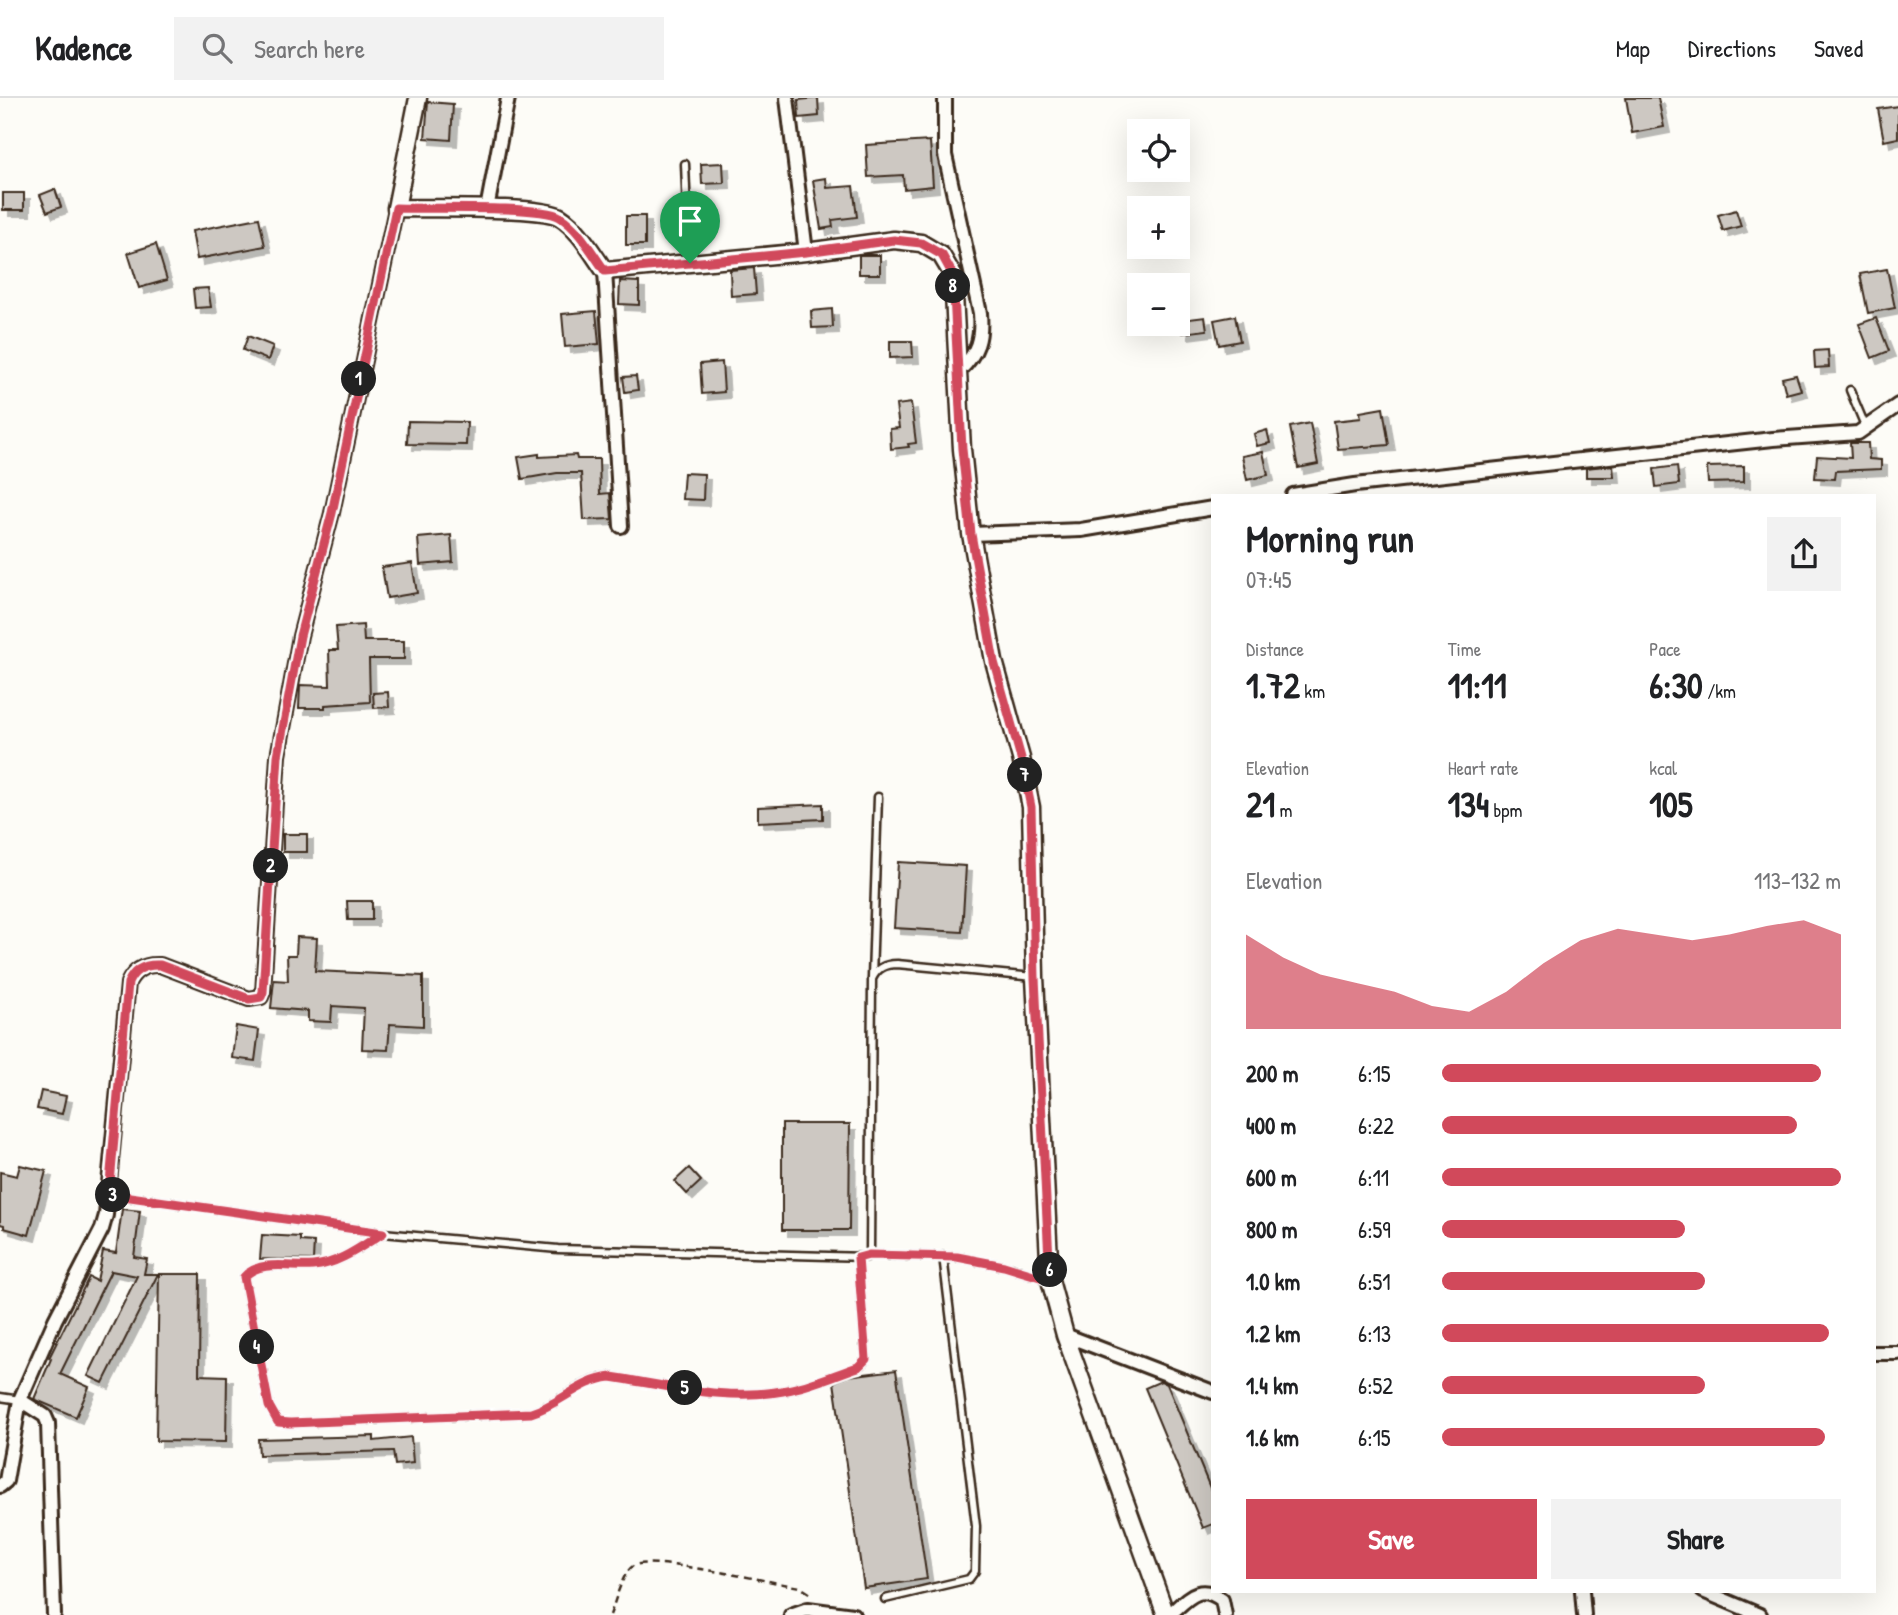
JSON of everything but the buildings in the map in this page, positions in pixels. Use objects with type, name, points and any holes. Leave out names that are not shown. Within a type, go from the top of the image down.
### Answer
[{"type":"street","points":[[0,1486],[6,1481],[20,1400],[55,1320],[102,1229],[109,1194],[128,983],[133,973],[150,964],[160,965],[249,999],[261,997],[263,992],[278,756],[300,636],[332,513],[418,98]]},
{"type":"street","points":[[487,209],[508,98]]},
{"type":"street","points":[[787,98],[806,252]]},
{"type":"street","points":[[945,98],[945,155],[981,330],[979,346],[970,361],[959,371]]},
{"type":"street","points":[[396,208],[487,209],[557,215],[578,233],[605,271],[621,526]]},
{"type":"street","points":[[605,271],[806,252],[894,240],[921,243],[942,255],[953,275],[962,449],[971,534],[994,662],[1021,758],[1031,807],[1035,978],[1050,1280],[1065,1335],[1168,1615],[1201,1591],[1216,1595],[1222,1600],[1225,1615]]},
{"type":"street","points":[[1306,494],[1773,439],[1858,433],[1898,405]]},
{"type":"street","points":[[971,534],[1081,530],[1211,508]]},
{"type":"street","points":[[1065,1335],[1211,1391]]},
{"type":"street","points":[[1876,1353],[1898,1353]]},
{"type":"street","points":[[20,1400],[45,1416],[48,1423],[54,1615]]},
{"type":"street","points":[[1582,1593],[1584,1615]]},
{"type":"street","points":[[1708,1593],[1760,1615]]},
{"type":"street","points":[[791,1615],[808,1609],[853,1615]]},
{"type":"lane","points":[[685,164],[690,263]]},
{"type":"lane","points":[[1850,390],[1866,428]]},
{"type":"lane","points":[[869,1255],[872,979],[878,797]]},
{"type":"lane","points":[[872,979],[880,968],[897,964],[1035,978]]},
{"type":"lane","points":[[109,1194],[383,1233],[558,1249],[858,1258],[869,1255],[957,1257],[1004,1266],[1050,1280]]},
{"type":"lane","points":[[383,1233],[337,1260],[315,1266],[260,1267],[250,1270],[244,1277],[269,1406],[278,1422],[531,1413],[550,1408],[597,1378],[611,1377],[727,1394],[752,1395],[792,1389],[858,1367],[866,1359],[858,1258]]},
{"type":"lane","points":[[885,1599],[969,1579],[975,1570],[976,1526],[943,1256]]},
{"type":"lane","points":[[0,1397],[20,1400]]},
{"type":"path","points":[[610,1615],[629,1568],[638,1563],[686,1567],[800,1587],[812,1594]]},
{"type":"route","points":[[396,208],[487,209],[557,215],[578,233],[605,271],[690,263],[894,240],[921,243],[942,255],[953,275],[962,449],[971,534],[994,662],[1021,758],[1031,807],[1035,978],[1050,1280],[1004,1266],[957,1257],[869,1255],[858,1258],[866,1359],[858,1367],[792,1389],[752,1395],[727,1394],[611,1377],[597,1378],[550,1408],[531,1413],[278,1422],[269,1406],[244,1277],[250,1270],[260,1267],[315,1266],[337,1260],[383,1233],[109,1194],[128,983],[133,973],[150,964],[160,965],[249,999],[261,997],[263,992],[278,756],[300,636],[332,513],[396,208]]}]
